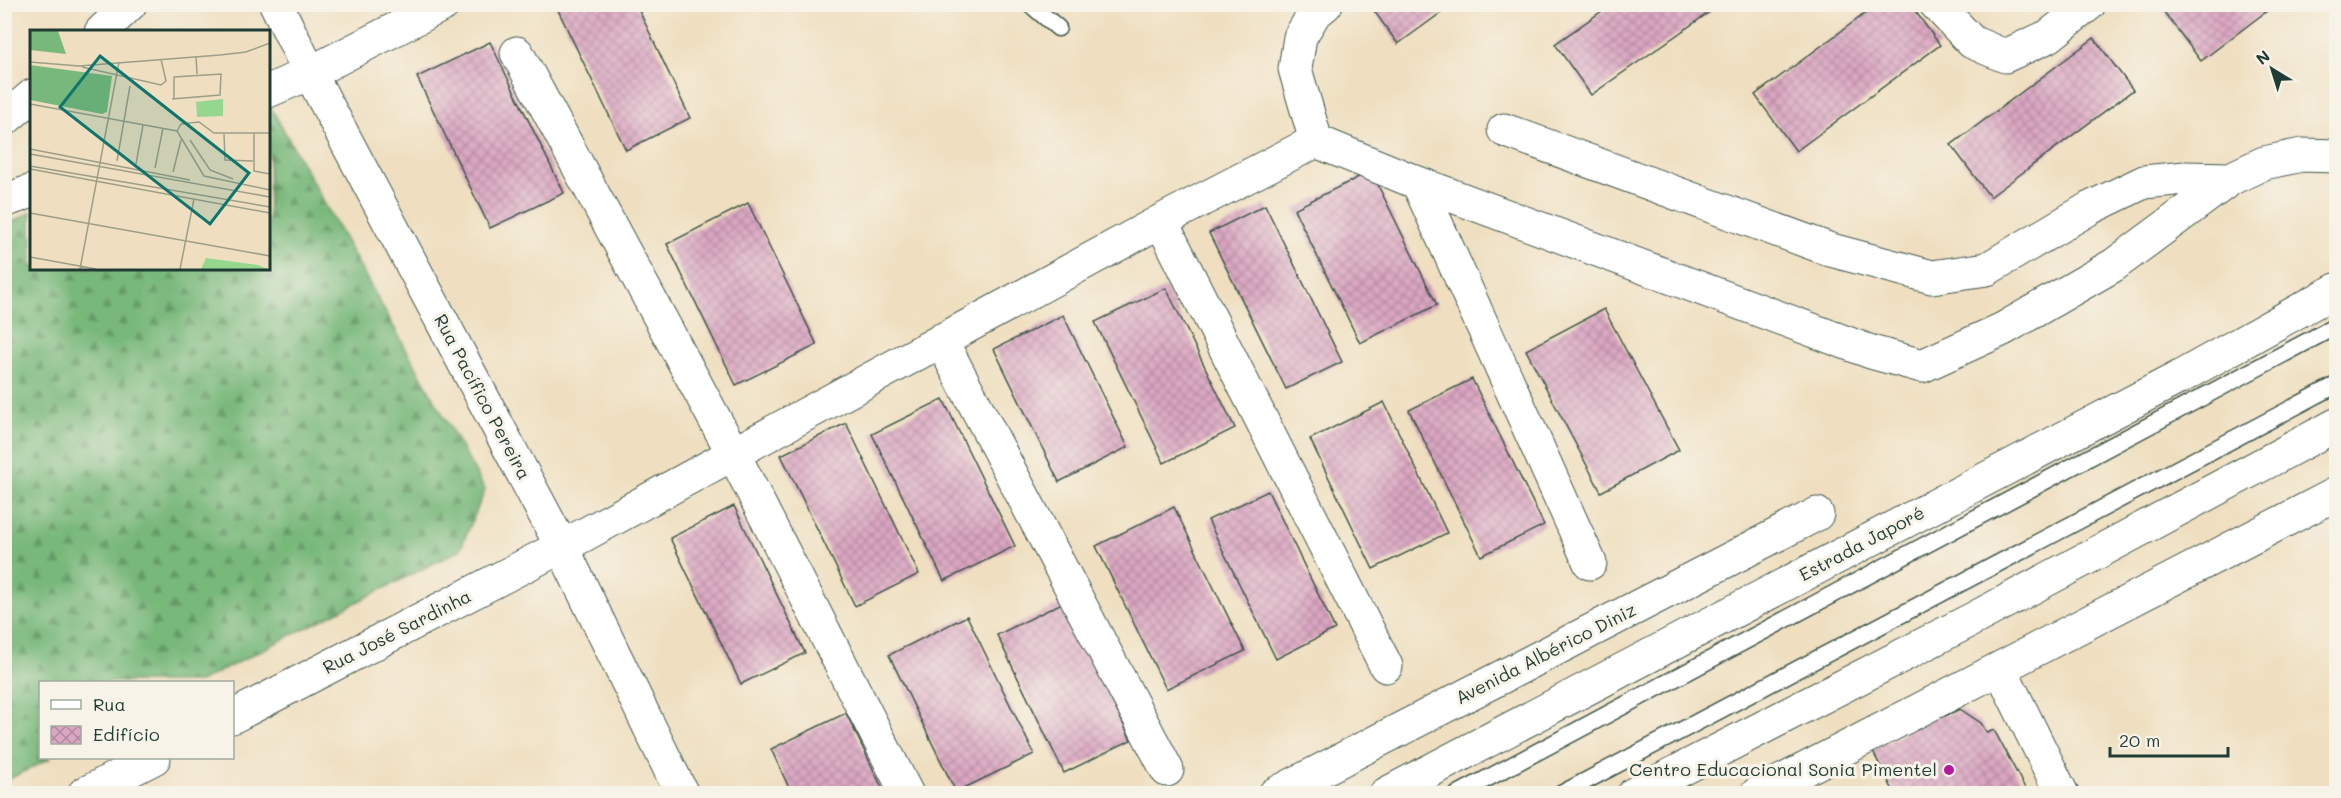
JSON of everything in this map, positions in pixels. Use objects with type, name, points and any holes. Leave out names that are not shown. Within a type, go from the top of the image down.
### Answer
[{"type":"street","points":[[103,30],[130,4]]},
{"type":"street","name":"Rua Pacífico Pereira","points":[[276,4],[310,73],[562,547],[682,794]]},
{"type":"street","points":[[270,90],[310,73],[444,4]]},
{"type":"street","points":[[1326,4],[1314,14],[1300,36],[1295,69],[1316,141],[1418,183],[1871,352],[1922,366],[2003,329],[2114,265],[2230,179],[2264,163],[2302,155],[2337,156]]},
{"type":"street","points":[[1936,4],[1972,42],[2005,56],[2049,36],[2089,4]]},
{"type":"street","points":[[517,53],[733,453],[907,794]]},
{"type":"street","points":[[4,120],[30,98]]},
{"type":"street","points":[[1504,130],[1831,250],[1932,277],[1987,270],[2090,208],[2144,182],[2185,178],[2230,179]]},
{"type":"street","name":"Rua José Sardinha","points":[[234,716],[562,547],[1161,221],[1316,141]]},
{"type":"street","points":[[1418,183],[1590,563]]},
{"type":"street","points":[[4,201],[30,192]]},
{"type":"street","points":[[1161,221],[1386,666]]},
{"type":"street","name":"Estrada Japoré","points":[[1386,794],[2180,377],[2337,290]]},
{"type":"street","points":[[941,340],[1167,770]]},
{"type":"street","points":[[1634,794],[1976,618],[2337,425]]},
{"type":"street","points":[[1757,794],[2337,495]]},
{"type":"street","name":"Avenida Albérico Diniz","points":[[1275,794],[1817,514]]},
{"type":"street","points":[[2000,668],[2062,794]]},
{"type":"street","points":[[84,794],[152,759]]},
{"type":"lane","points":[[1030,4],[1058,28]]},
{"type":"lane","points":[[1458,794],[2337,326]]},
{"type":"lane","points":[[1561,794],[2337,385]]},
{"type":"green space","points":[[270,106],[485,490],[460,550],[201,681],[39,681],[39,759],[49,759],[5,781],[5,226],[30,213],[30,270],[270,270]]},
{"type":"building","points":[[555,4],[636,4],[690,118],[626,150]]},
{"type":"building","points":[[1369,4],[1453,4],[1398,44]]},
{"type":"building","points":[[1612,4],[1721,4],[1591,95],[1555,44]]},
{"type":"building","points":[[1878,4],[1910,4],[1940,45],[1796,151],[1755,95]]},
{"type":"building","points":[[2158,4],[2276,4],[2201,61]]},
{"type":"building","points":[[2094,38],[2133,90],[1990,197],[1951,145]]},
{"type":"building","points":[[490,42],[564,193],[490,228],[417,77]]},
{"type":"building","points":[[1371,171],[1437,305],[1360,343],[1294,209]]},
{"type":"building","points":[[748,203],[817,345],[736,385],[667,244]]},
{"type":"building","points":[[1265,205],[1342,362],[1286,389],[1209,233]]},
{"type":"building","points":[[1166,288],[1235,428],[1164,463],[1095,322]]},
{"type":"building","points":[[1604,309],[1679,450],[1601,492],[1526,350]]},
{"type":"building","points":[[1063,315],[1128,447],[1059,482],[994,349]]},
{"type":"building","points":[[1472,379],[1544,525],[1481,556],[1409,410]]},
{"type":"building","points":[[943,399],[1015,546],[944,581],[872,434]]},
{"type":"building","points":[[1384,402],[1447,533],[1373,569],[1310,439]]},
{"type":"building","points":[[846,423],[919,574],[855,606],[781,455]]},
{"type":"building","points":[[1268,491],[1335,629],[1276,659],[1208,520]]},
{"type":"building","points":[[734,506],[805,653],[741,684],[670,538]]},
{"type":"building","points":[[1174,507],[1245,651],[1166,689],[1096,546]]},
{"type":"building","points":[[1064,602],[1131,740],[1064,773],[997,635]]},
{"type":"building","points":[[967,616],[1034,754],[956,792],[889,655]]},
{"type":"building","name":"Centro Educacional Sonia Pimentel","points":[[1960,709],[1981,723],[1987,733],[1994,730],[2026,790],[2021,794],[1895,794],[1872,750],[1942,712],[1945,716]]},
{"type":"building","points":[[846,713],[885,794],[792,794],[771,749]]},
{"type":"place","name":"Centro Educacional Sonia Pimentel","points":[[1949,770]]}]
